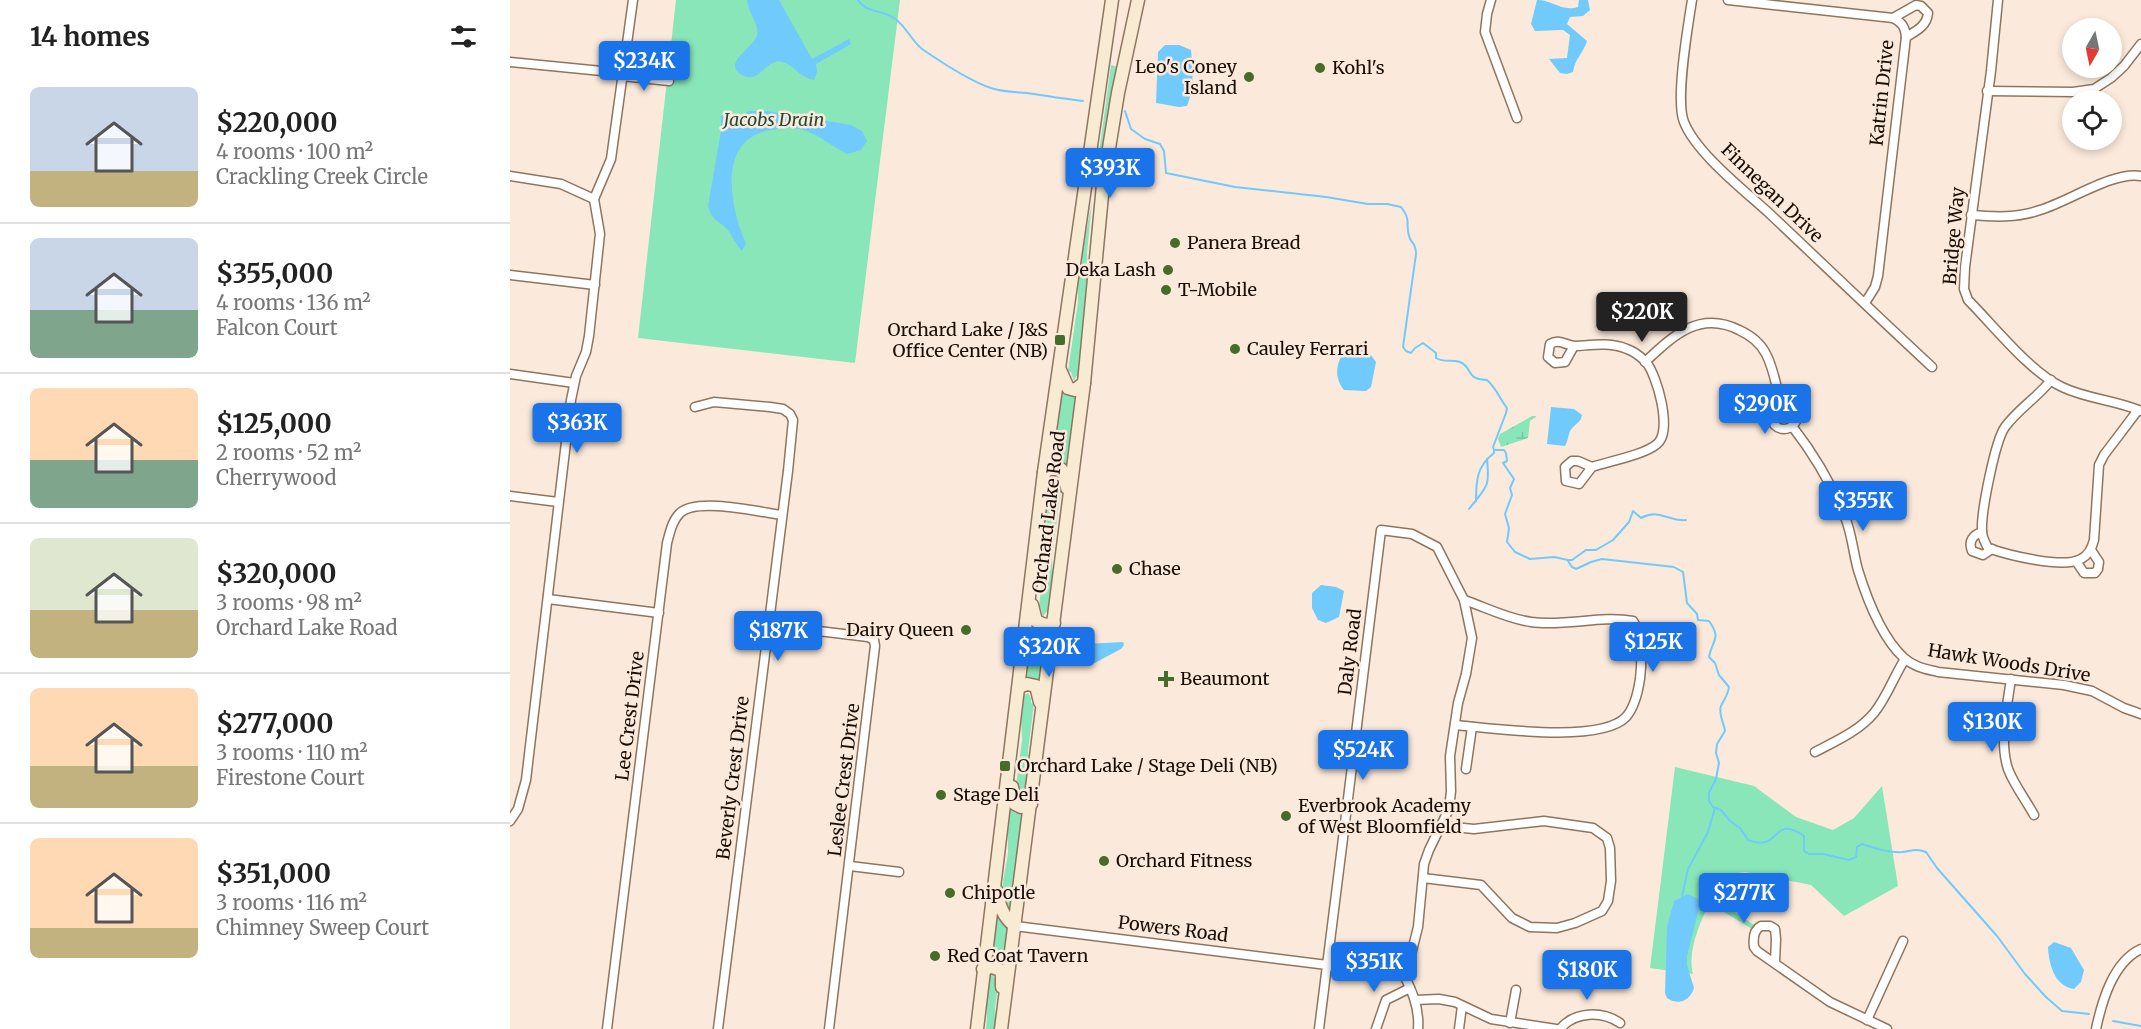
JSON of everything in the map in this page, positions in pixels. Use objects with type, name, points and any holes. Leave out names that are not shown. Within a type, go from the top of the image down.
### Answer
[{"type":"main road","name":"Orchard Lake Road","points":[[977,1029],[1044,472],[1112,0]]},
{"type":"main road","name":"Orchard Lake Road","points":[[1002,1027],[1084,383],[1103,185],[1118,93],[1138,0]]},
{"type":"main road","points":[[1104,50],[1108,54],[1118,56],[1128,52]]},
{"type":"main road","points":[[1086,188],[1095,196],[1099,234]]},
{"type":"main road","points":[[1059,366],[1068,388],[1075,390],[1084,383]]},
{"type":"main road","points":[[1044,472],[1056,468],[1065,472],[1068,510]]},
{"type":"main road","points":[[1030,598],[1036,621],[1045,625],[1054,623]]},
{"type":"main road","points":[[1019,687],[1027,684],[1036,686],[1041,719]]},
{"type":"main road","points":[[1010,768],[1015,804],[1021,807],[1031,804]]},
{"type":"main road","points":[[995,883],[1002,912],[1015,926]]},
{"type":"main road","points":[[983,969],[997,968],[1002,974],[1002,1027]]},
{"type":"main road","points":[[979,1008],[982,1029]]},
{"type":"street","points":[[510,821],[518,809],[526,780],[574,383],[586,352],[595,285],[600,234],[594,199],[611,159],[633,0]]},
{"type":"street","points":[[1491,0],[1486,14],[1485,32],[1517,118]]},
{"type":"street","name":"Finnegan Drive","points":[[1692,0],[1681,91],[1681,110],[1688,129],[1702,149],[1932,367]]},
{"type":"street","name":"Katrin Drive","points":[[1728,0],[1893,18],[1905,27],[1906,37],[1878,276],[1875,287],[1864,303]]},
{"type":"street","name":"Bridge Way","points":[[1998,0],[1964,289],[1968,300],[2029,363],[2051,380],[2079,394],[2125,405],[2139,411]]},
{"type":"street","points":[[1893,18],[1916,5],[1926,9],[1928,13],[1925,23],[1906,37]]},
{"type":"street","points":[[1987,91],[2087,91],[2101,86],[2139,54],[2141,44]]},
{"type":"street","points":[[510,62],[669,81]]},
{"type":"street","points":[[510,176],[561,184],[594,199]]},
{"type":"street","points":[[1971,215],[2018,216],[2056,205],[2102,183],[2141,176]]},
{"type":"street","points":[[510,274],[595,285]]},
{"type":"street","points":[[1645,362],[1673,336],[1688,328],[1709,322],[1731,326],[1748,334],[1763,347],[1773,371],[1781,403]]},
{"type":"street","points":[[1574,346],[1608,344],[1628,349],[1645,362],[1654,380],[1664,416],[1665,424],[1661,440],[1656,445],[1592,467]]},
{"type":"street","points":[[510,374],[574,383]]},
{"type":"street","points":[[2051,380],[2000,434],[1996,445],[1982,532],[1988,548],[2060,562],[2082,559],[2091,550],[2096,522],[2099,465],[2103,455],[2139,411]]},
{"type":"street","name":"Beverly Crest Drive","points":[[695,407],[714,402],[740,403],[783,409],[790,414],[793,420],[718,1029]]},
{"type":"street","points":[[1781,403],[1789,404],[1795,410],[1796,419],[1792,426],[1780,429],[1771,420],[1771,411],[1781,403]]},
{"type":"street","points":[[1792,426],[1808,447],[1846,518],[1858,569],[1868,597],[1886,635],[1905,659],[1874,714],[1858,728],[1815,752]]},
{"type":"street","points":[[510,496],[558,502]]},
{"type":"street","name":"Lee Crest Drive","points":[[607,1029],[667,543],[673,522],[682,511],[692,506],[782,515]]},
{"type":"street","name":"Daly Road","points":[[1319,1029],[1381,530],[1412,534],[1437,547],[1464,600]]},
{"type":"street","points":[[1982,532],[1976,534],[1972,539],[1970,544],[1972,551],[1983,555],[1992,549]]},
{"type":"street","points":[[2076,561],[2084,573],[2095,573],[2099,562],[2091,550]]},
{"type":"street","points":[[548,599],[659,613]]},
{"type":"street","points":[[1455,725],[1525,732],[1598,730],[1612,726],[1625,718],[1633,707],[1638,693],[1640,675],[1639,629],[1634,621],[1624,619],[1530,622],[1464,600]]},
{"type":"street","points":[[1327,965],[1349,973],[1373,975],[1391,972],[1412,951],[1418,927],[1423,878],[1429,850],[1449,808],[1450,756],[1472,638],[1464,600]]},
{"type":"street","name":"Leslee Crest Drive","points":[[769,625],[868,636],[874,640],[875,656],[830,1029]]},
{"type":"street","name":"Hawk Woods Drive","points":[[1905,659],[1929,670],[2064,685],[2092,691],[2141,714]]},
{"type":"street","points":[[2011,679],[2005,720],[2006,758],[2008,769],[2034,815]]},
{"type":"street","points":[[1466,769],[1472,727]]},
{"type":"street","points":[[1423,878],[1482,885],[1512,918],[1530,927],[1557,928],[1575,923],[1602,911],[1608,901],[1611,881],[1610,849],[1607,838],[1593,828],[1544,821],[1474,829],[1442,826]]},
{"type":"street","points":[[850,866],[899,872]]},
{"type":"street","name":"Powers Road","points":[[1015,926],[1327,965]]},
{"type":"street","points":[[1867,1020],[1903,941]]},
{"type":"street","points":[[2096,1029],[2115,973],[2141,949]]},
{"type":"street","points":[[1327,965],[1357,961],[1398,963]]},
{"type":"street","points":[[1373,975],[1374,962]]},
{"type":"street","points":[[1775,962],[1830,1002],[1887,1029]]},
{"type":"street","points":[[1398,963],[1418,1009],[1418,1029]]},
{"type":"street","points":[[1376,1029],[1386,1000],[1410,988]]},
{"type":"street","points":[[1510,1023],[1516,990]]},
{"type":"street","points":[[1415,1000],[1439,999],[1491,1019],[1530,1027],[1558,1029],[1566,1022],[1586,1015],[1612,1017],[1620,1023]]},
{"type":"street","points":[[1458,1029],[1462,1006]]},
{"type":"green space","name":"Jacobs Drain","points":[[676,0],[900,0],[855,363],[638,338]]},
{"type":"green space","points":[[1111,65],[1118,67],[1097,183],[1095,183]]},
{"type":"green space","points":[[1092,201],[1087,254],[1089,278],[1079,377],[1076,376],[1074,381],[1071,372],[1068,371],[1078,302],[1078,275]]},
{"type":"green space","points":[[1061,393],[1076,397],[1068,467],[1053,463]]},
{"type":"green space","points":[[1532,416],[1536,417],[1530,421],[1528,438],[1501,447],[1498,439],[1500,434]]},
{"type":"green space","points":[[1055,479],[1058,487],[1061,488],[1052,558],[1053,584],[1049,613],[1046,612],[1043,617],[1039,607],[1047,538],[1046,514],[1050,482]]},
{"type":"green space","points":[[1032,630],[1046,635],[1040,682],[1025,677]]},
{"type":"green space","points":[[1028,693],[1031,703],[1034,704],[1028,751],[1027,792],[1024,791],[1021,797],[1019,787],[1016,786],[1022,740],[1021,715],[1024,695]]},
{"type":"green space","points":[[1675,767],[1754,786],[1796,817],[1833,830],[1854,818],[1882,786],[1898,886],[1844,916],[1811,885],[1745,872],[1722,875],[1712,897],[1754,925],[1752,929],[1709,903],[1693,947],[1693,974],[1650,968]]},
{"type":"green space","points":[[1009,809],[1015,813],[1024,814],[1012,906],[1009,907],[1003,895],[1003,881],[1008,852]]},
{"type":"green space","points":[[995,915],[1009,931],[1005,962],[991,958]]},
{"type":"green space","points":[[992,974],[996,980],[999,980],[995,1008],[996,1029],[986,1029],[988,976]]},
{"type":"water","points":[[747,0],[779,0],[812,59],[849,39],[851,44],[816,64],[817,72],[814,80],[782,62],[771,64],[754,77],[742,75],[736,70],[737,60],[757,35]]},
{"type":"water","points":[[1537,0],[1572,8],[1578,7],[1579,0],[1588,0],[1590,10],[1583,16],[1570,17],[1567,24],[1587,41],[1575,63],[1573,72],[1560,73],[1549,59],[1567,58],[1570,35],[1563,30],[1535,31],[1531,24]]},
{"type":"water","points":[[1165,45],[1179,45],[1191,50],[1192,86],[1187,106],[1156,103],[1158,52]]},
{"type":"water","points":[[749,111],[767,111],[851,125],[862,131],[867,141],[861,150],[847,154],[809,132],[799,129],[771,130],[753,136],[742,146],[735,160],[732,176],[735,212],[746,244],[742,251],[727,229],[713,217],[708,206],[721,131],[721,116],[726,114],[741,116]]},
{"type":"water","points":[[1348,348],[1367,350],[1376,362],[1371,387],[1366,391],[1344,390],[1338,380],[1337,368]]},
{"type":"water","points":[[1551,407],[1574,409],[1582,415],[1570,431],[1565,446],[1547,444]]},
{"type":"water","points":[[1321,585],[1336,587],[1344,591],[1339,617],[1326,623],[1318,620],[1312,608],[1312,593]]},
{"type":"water","points":[[1123,642],[1121,649],[1089,666],[1082,663],[1081,654],[1086,644]]},
{"type":"water","points":[[1688,894],[1698,899],[1700,904],[1687,956],[1687,965],[1694,988],[1687,999],[1675,1002],[1667,998],[1665,993],[1667,927],[1674,901]]},
{"type":"water","points":[[2054,942],[2071,948],[2084,970],[2081,982],[2074,989],[2062,984],[2054,973],[2048,947]]},
{"type":"waterway","points":[[858,0],[865,7],[894,18],[922,49],[955,71],[982,85],[1004,91],[1083,101]]},
{"type":"waterway","points":[[1125,111],[1131,129],[1145,139],[1160,144],[1164,151],[1166,173],[1235,187],[1401,207],[1407,219],[1409,236],[1416,254],[1403,347],[1411,353],[1423,343],[1436,353],[1436,358],[1464,364],[1475,378],[1487,380],[1490,383],[1507,408],[1493,447],[1494,450],[1504,450],[1506,453],[1507,461],[1503,463],[1514,479],[1510,488],[1512,495],[1505,514],[1509,528],[1507,542],[1515,552],[1530,559],[1554,557],[1572,560],[1586,550],[1596,550],[1613,540],[1629,522],[1633,511],[1641,518],[1654,514],[1686,520]]},
{"type":"waterway","points":[[1476,501],[1476,486],[1481,468],[1494,450]]},
{"type":"waterway","points":[[1469,509],[1486,486],[1487,459]]},
{"type":"waterway","points":[[1568,561],[1576,569],[1602,559],[1674,567],[1683,572],[1687,603],[1697,614],[1698,620],[1709,621],[1713,627],[1716,636],[1709,657],[1729,687],[1720,709],[1725,731],[1717,744],[1716,753],[1719,763],[1716,779],[1709,793],[1709,801],[1713,807],[1721,810],[1740,828],[1748,840],[1766,842],[1786,829],[1794,830],[1804,836],[1804,851],[1809,854],[1823,854],[1849,860],[1856,857],[1857,847],[1862,844],[1892,852],[1916,850],[1926,852],[2046,997],[2062,1011],[2089,1014]]},
{"type":"waterway","points":[[1682,897],[1688,869],[1708,832],[1715,808]]},
{"type":"waterway","points":[[2113,1021],[2141,1026]]},
{"type":"place","name":"Kohl's","points":[[1320,68]]},
{"type":"place","name":"Leo's Coney Island","points":[[1249,77]]},
{"type":"place","name":"Panera Bread","points":[[1175,243]]},
{"type":"place","name":"Deka Lash","points":[[1168,270]]},
{"type":"place","name":"T-Mobile","points":[[1166,290]]},
{"type":"place","name":"Orchard Lake / J&S Office Center (NB)","points":[[1060,340]]},
{"type":"place","name":"Cauley Ferrari","points":[[1235,349]]},
{"type":"place","name":"Chase","points":[[1117,569]]},
{"type":"place","name":"Dairy Queen","points":[[966,630]]},
{"type":"place","name":"Beaumont","points":[[1166,679]]},
{"type":"place","name":"Orchard Lake / Stage Deli (NB)","points":[[1005,766]]},
{"type":"place","name":"Stage Deli","points":[[941,795]]},
{"type":"place","name":"Everbrook Academy of West Bloomfield","points":[[1286,816]]},
{"type":"place","name":"Orchard Fitness","points":[[1104,861]]},
{"type":"place","name":"Chipotle","points":[[950,893]]},
{"type":"place","name":"Red Coat Tavern","points":[[935,956]]}]
